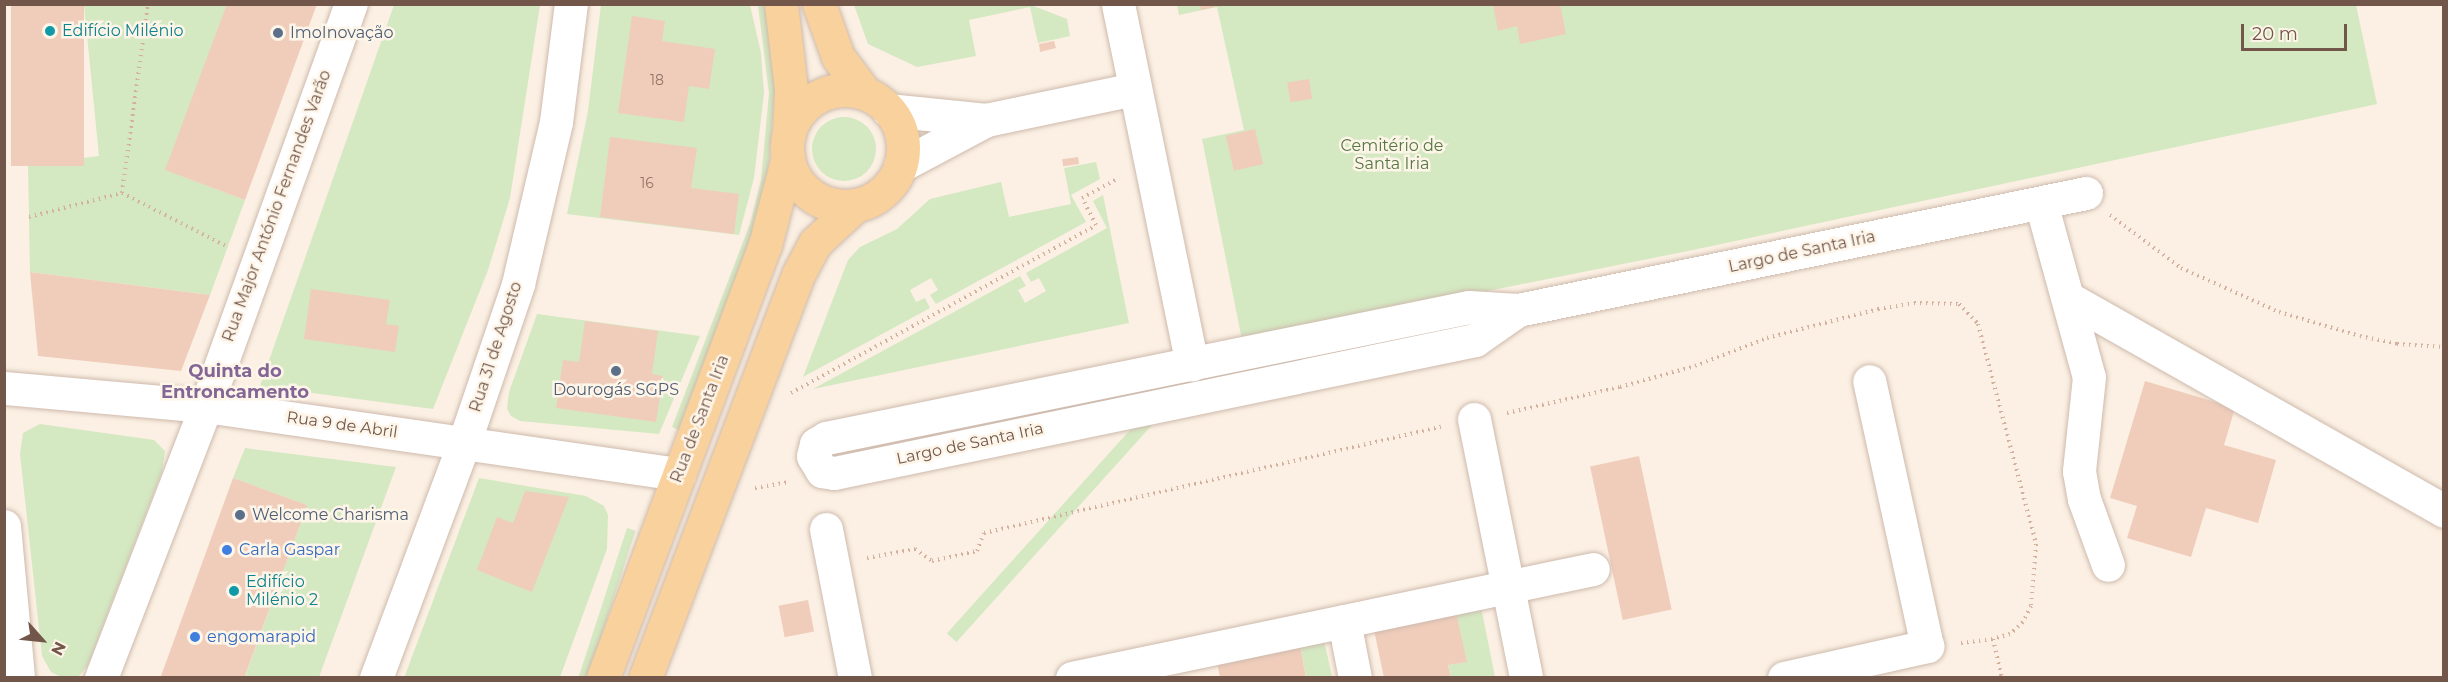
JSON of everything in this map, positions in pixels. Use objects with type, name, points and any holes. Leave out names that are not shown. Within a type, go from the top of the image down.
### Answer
[{"type":"main road","name":"Rua de Santa Iria","points":[[603,678],[765,245],[788,147],[790,81],[781,4]]},
{"type":"main road","points":[[645,678],[798,273],[815,243],[855,206],[873,200],[887,188],[900,166],[902,137],[877,102],[838,57],[819,4]]},
{"type":"main road","points":[[855,206],[819,200],[804,189],[788,147],[802,111],[826,93],[846,90],[877,102]]},
{"type":"street","name":"Rua Major António Fernandes Varão","points":[[101,678],[206,406],[258,254],[351,4]]},
{"type":"street","name":"Rua 31 de Agosto","points":[[376,678],[464,443],[538,213],[556,122],[571,4]]},
{"type":"street","points":[[1118,4],[1192,364]]},
{"type":"street","points":[[900,166],[986,120],[1135,89]]},
{"type":"street","points":[[877,102],[986,120]]},
{"type":"street","name":"Largo de Santa Iria","points":[[1518,310],[1475,340],[845,470],[822,471],[813,456],[816,444],[826,438],[1469,308],[1518,310],[2086,193]]},
{"type":"street","points":[[2041,203],[2089,377],[2079,471],[2084,499],[2108,565]]},
{"type":"street","points":[[2068,298],[2444,511]]},
{"type":"street","points":[[1800,676],[1927,646],[1869,381]]},
{"type":"street","name":"Rua 9 de Abril","points":[[4,388],[206,406],[679,474]]},
{"type":"street","points":[[1474,419],[1526,678]]},
{"type":"street","points":[[4,526],[20,673]]},
{"type":"street","points":[[826,529],[855,678]]},
{"type":"street","points":[[1072,678],[1192,665],[1344,621],[1593,569]]},
{"type":"street","points":[[1344,621],[1355,678]]},
{"type":"path","points":[[122,193],[148,4]]},
{"type":"path","points":[[780,399],[1096,225],[1082,198],[1123,176]]},
{"type":"path","points":[[29,217],[122,193],[228,248]]},
{"type":"path","points":[[2086,193],[2157,252],[2242,297],[2360,336],[2397,344],[2444,347]]},
{"type":"path","points":[[833,564],[915,549],[932,561],[977,551],[984,533],[1620,387],[1695,366],[1767,338],[1878,309],[1914,303],[1959,304],[1978,324],[2036,544],[2031,606],[2023,622],[2010,634],[1993,639],[1927,646]]},
{"type":"path","points":[[1993,639],[2002,678]]},
{"type":"green space","points":[[84,5],[227,5],[166,170],[245,200],[210,295],[30,272],[28,165],[99,156]]},
{"type":"green space","points":[[394,5],[540,5],[510,198],[488,270],[433,409],[260,386]]},
{"type":"green space","points":[[601,5],[750,5],[761,53],[764,93],[754,178],[739,235],[567,214],[588,111]]},
{"type":"green space","points":[[758,5],[764,5],[770,28],[775,90],[768,173],[756,226],[679,430],[672,427],[750,224],[761,180],[769,93]]},
{"type":"green space","points":[[854,5],[1031,5],[1067,19],[1070,36],[1038,43],[1030,7],[969,20],[976,56],[917,67],[868,44]]},
{"type":"green space","name":"Cemitério de Santa Iria","points":[[1177,5],[2356,5],[2377,104],[1693,250],[1242,340],[1202,139],[1244,130],[1217,7],[1179,15]]},
{"type":"green space","points":[[838,117],[850,117],[867,126],[874,137],[876,149],[874,161],[867,172],[850,181],[838,181],[826,176],[817,167],[812,155],[812,143],[817,131],[826,122]]},
{"type":"green space","points":[[1096,162],[1100,179],[1071,195],[1086,222],[936,304],[930,295],[938,290],[931,278],[910,290],[916,302],[925,298],[930,308],[803,377],[848,260],[860,247],[897,229],[930,199],[1001,182],[1009,217],[1071,204],[1064,168]]},
{"type":"green space","points":[[1103,195],[1129,323],[813,389],[1020,276],[1026,286],[1018,290],[1025,303],[1046,291],[1039,278],[1031,282],[1026,273],[1107,228],[1093,201]]},
{"type":"green space","points":[[537,314],[700,336],[659,434],[520,421],[511,416],[507,409],[509,392]]},
{"type":"green space","points":[[1175,380],[1185,389],[956,642],[947,633]]},
{"type":"green space","points":[[40,424],[154,440],[165,451],[162,472],[88,665],[78,677],[61,677],[51,672],[42,656],[20,454],[23,433]]},
{"type":"green space","points":[[245,448],[396,467],[319,677],[245,677],[307,505],[233,478]]},
{"type":"green space","points":[[479,478],[586,496],[604,506],[608,515],[607,549],[560,677],[404,678]]},
{"type":"green space","points":[[627,528],[636,531],[588,678],[578,678]]},
{"type":"green space","points":[[1481,607],[1495,677],[1451,677],[1448,665],[1466,662],[1456,612]]},
{"type":"green space","points":[[1324,640],[1332,677],[1306,677],[1300,645]]},
{"type":"building","points":[[11,4],[84,4],[84,166],[11,166]]},
{"type":"building","points":[[227,4],[317,4],[245,200],[165,170]]},
{"type":"building","points":[[1200,4],[1224,4],[1224,5],[1201,10]]},
{"type":"building","points":[[1493,4],[1560,4],[1566,34],[1520,44],[1517,26],[1498,31]]},
{"type":"building","points":[[632,16],[665,21],[662,41],[715,49],[709,89],[689,86],[684,122],[618,113]]},
{"type":"building","points":[[1054,41],[1056,48],[1040,52],[1039,44]]},
{"type":"building","points":[[1309,79],[1312,99],[1290,102],[1287,82]]},
{"type":"building","points":[[1255,129],[1263,164],[1234,171],[1226,136]]},
{"type":"building","points":[[610,137],[697,148],[691,188],[739,194],[734,234],[600,217]]},
{"type":"building","points":[[1078,157],[1079,164],[1063,166],[1062,159]]},
{"type":"building","points":[[30,272],[210,295],[181,371],[38,356]]},
{"type":"building","points":[[311,289],[390,300],[386,324],[399,326],[395,352],[304,339]]},
{"type":"building","points":[[585,321],[658,331],[652,374],[663,376],[656,422],[556,408],[563,360],[579,362]]},
{"type":"building","points":[[2145,381],[2235,408],[2224,445],[2276,460],[2258,523],[2206,508],[2191,557],[2127,538],[2137,506],[2110,498]]},
{"type":"building","points":[[1639,456],[1672,610],[1623,620],[1590,466]]},
{"type":"building","name":"Edifício Milénio 2","points":[[233,478],[307,505],[244,678],[160,678]]},
{"type":"building","points":[[525,491],[569,497],[532,592],[477,570],[497,517],[513,523]]},
{"type":"building","points":[[808,600],[814,631],[785,637],[779,606]]},
{"type":"building","points":[[1456,612],[1467,662],[1448,665],[1451,678],[1384,678],[1374,630]]},
{"type":"building","points":[[1300,645],[1306,678],[1220,678],[1217,662]]},
{"type":"place","name":"Edifício Milénio","points":[[50,31]]},
{"type":"place","name":"ImoInovação","points":[[278,33]]},
{"type":"place","name":"Dourogás SGPS","points":[[616,371]]},
{"type":"place","name":"Welcome Charisma","points":[[240,515]]},
{"type":"place","name":"Carla Gaspar","points":[[227,550]]},
{"type":"place","name":"Edifício Milénio 2","points":[[234,591]]},
{"type":"place","name":"engomarapid","points":[[195,637]]},
{"type":"district","name":"Quinta do Entroncamento","points":[[235,382]]}]
